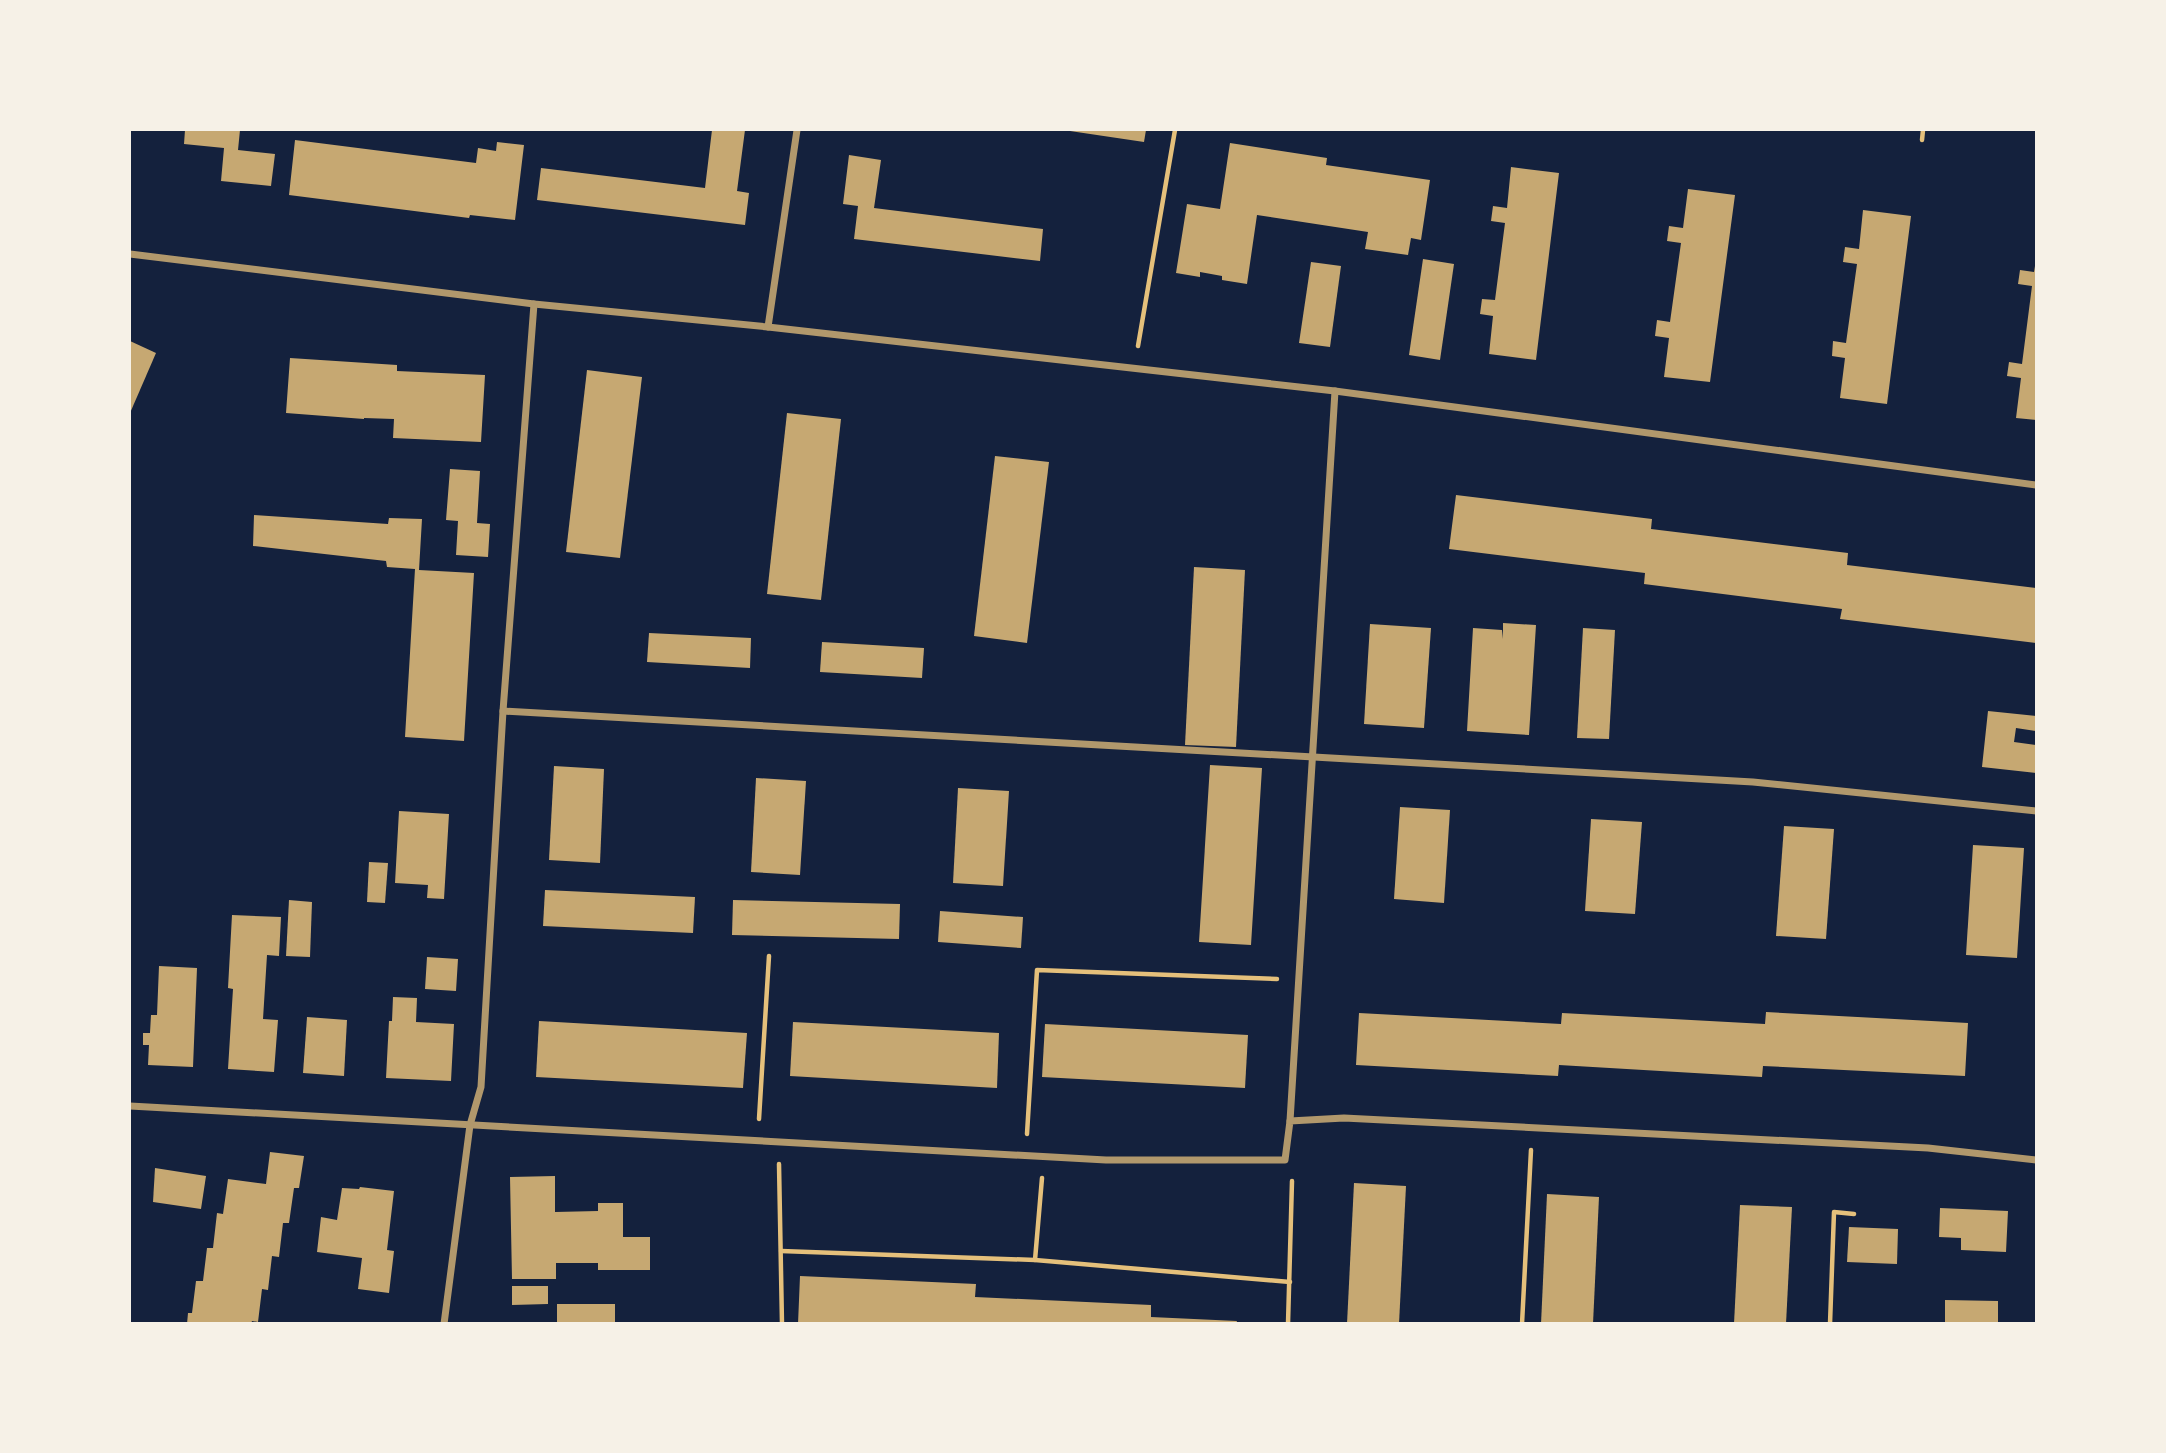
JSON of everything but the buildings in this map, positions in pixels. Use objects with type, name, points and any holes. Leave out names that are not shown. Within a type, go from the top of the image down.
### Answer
[{"type":"street","points":[[768,327],[797,130]]},
{"type":"street","points":[[130,254],[534,304],[768,327],[1335,391],[2036,485]]},
{"type":"street","points":[[444,1324],[470,1125],[481,1087],[503,711],[534,304]]},
{"type":"street","points":[[130,1106],[1106,1160],[1285,1160],[1290,1121],[1314,758],[1335,391]]},
{"type":"street","points":[[503,711],[1753,782],[2036,811]]},
{"type":"street","points":[[1290,1121],[1344,1118],[1928,1148],[2036,1160]]},
{"type":"path","points":[[1135,369],[1175,130]]},
{"type":"path","points":[[1922,140],[1923,130]]},
{"type":"path","points":[[758,1141],[769,956]]},
{"type":"path","points":[[1025,1156],[1037,970],[1299,980]]},
{"type":"path","points":[[1522,1324],[1532,1128]]},
{"type":"path","points":[[779,1142],[782,1324]]},
{"type":"path","points":[[1035,1260],[1044,1157]]},
{"type":"path","points":[[1285,1160],[1293,1184],[1289,1324]]},
{"type":"path","points":[[1830,1324],[1834,1212],[1854,1214]]},
{"type":"path","points":[[781,1251],[1035,1260],[1290,1282]]}]
